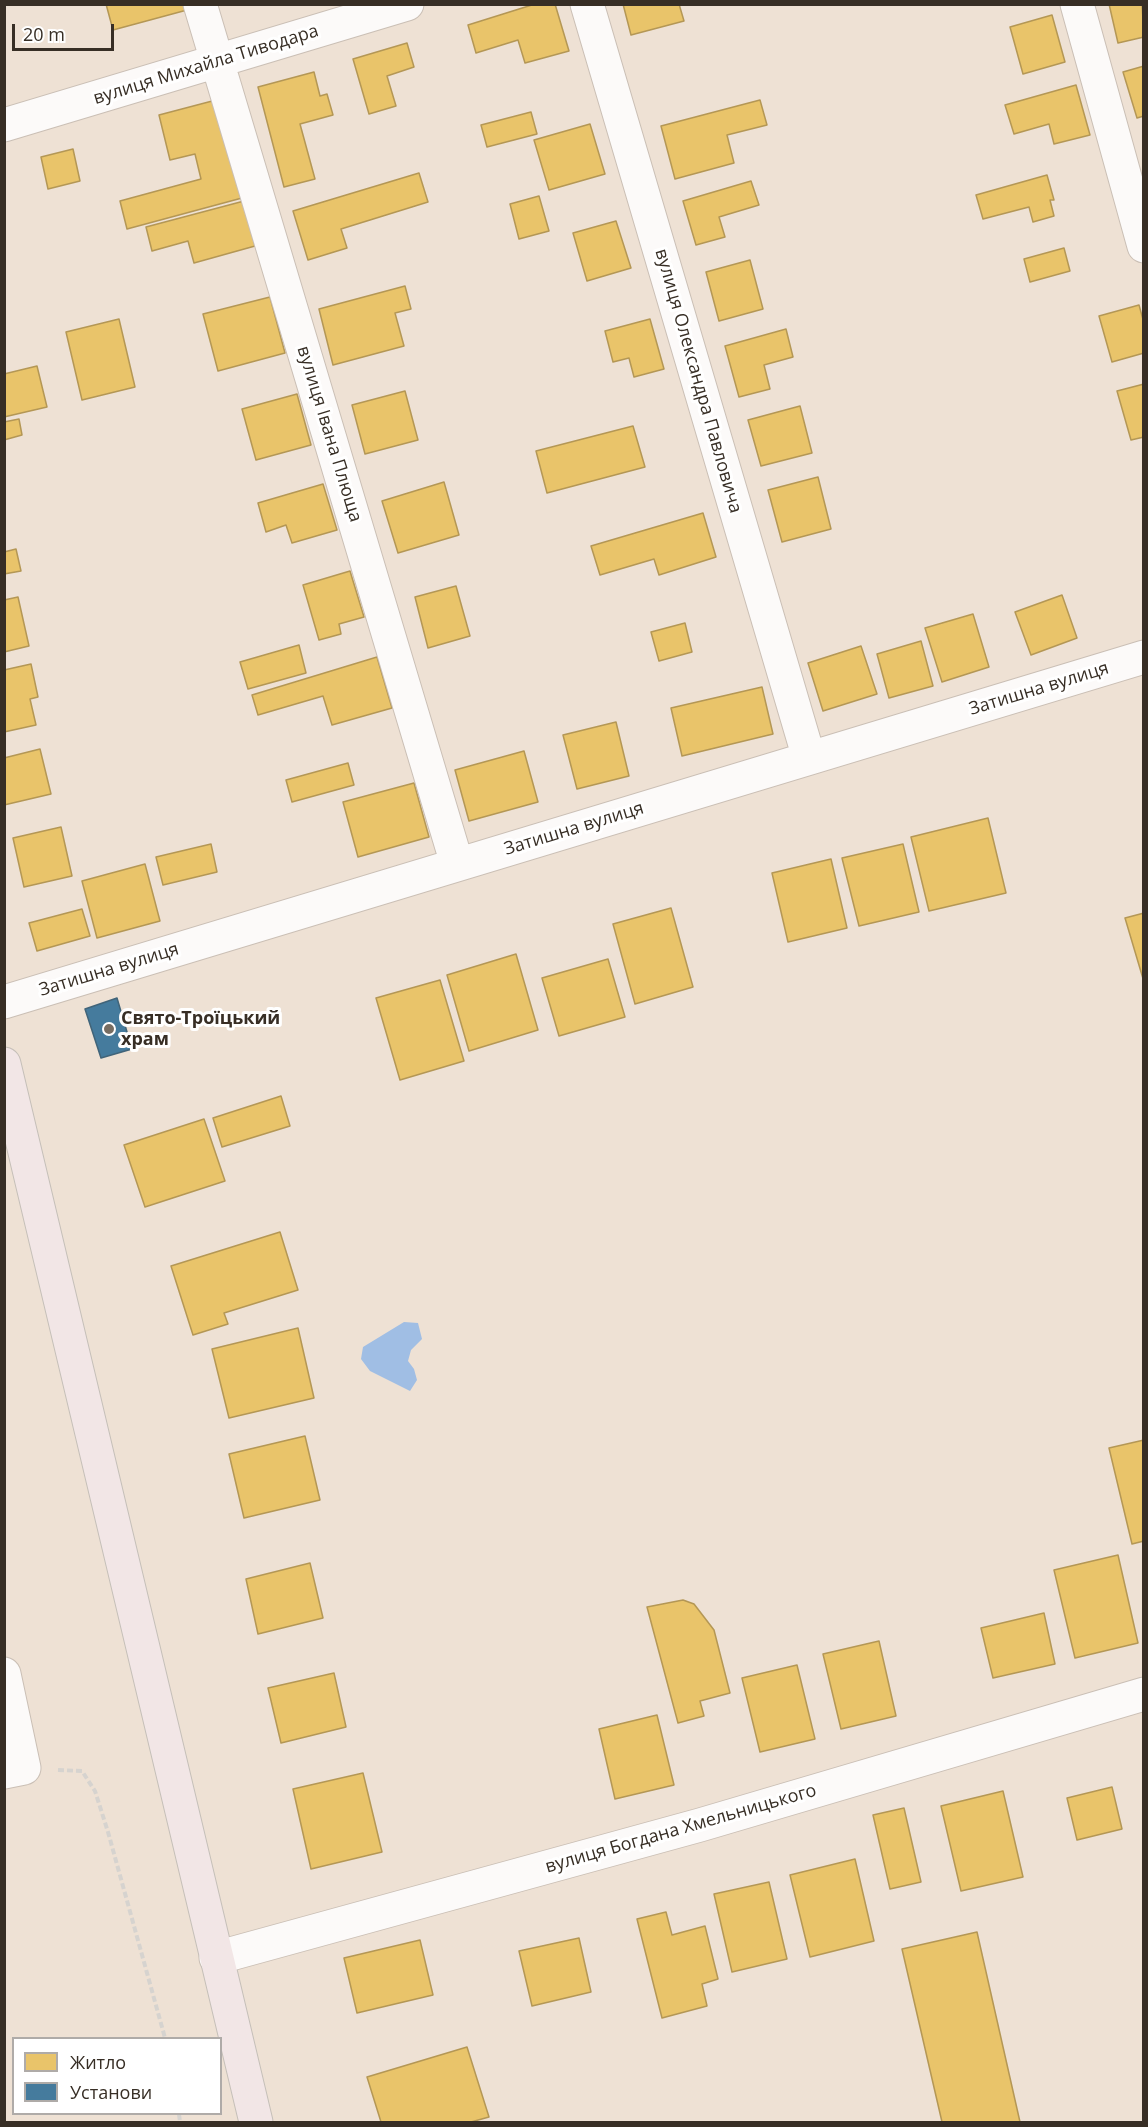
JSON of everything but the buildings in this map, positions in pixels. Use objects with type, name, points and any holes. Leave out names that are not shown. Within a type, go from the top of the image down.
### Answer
[{"type":"highway","points":[[4,1064],[256,2122]]},
{"type":"street","name":"вулиця Івана Плюща","points":[[200,4],[457,864]]},
{"type":"street","name":"вулиця Михайла Тиводара","points":[[4,125],[407,4]]},
{"type":"street","name":"вулиця Олександра Павловича","points":[[587,4],[810,758]]},
{"type":"street","points":[[1077,4],[1143,246]]},
{"type":"street","name":"Затишна вулиця","points":[[4,1002],[1143,657]]},
{"type":"street","points":[[4,1674],[14,1770]]},
{"type":"street","name":"вулиця Богдана Хмельницького","points":[[216,1958],[700,1826],[1143,1694]]},
{"type":"path","points":[[14,1770],[82,1771],[95,1791],[165,2037]]},
{"type":"water","points":[[404,1322],[418,1323],[422,1339],[411,1350],[408,1361],[414,1369],[417,1380],[410,1391],[370,1371],[361,1359],[363,1347]]},
{"type":"place","name":"Свято-Троїцький храм","points":[[109,1029]]}]
